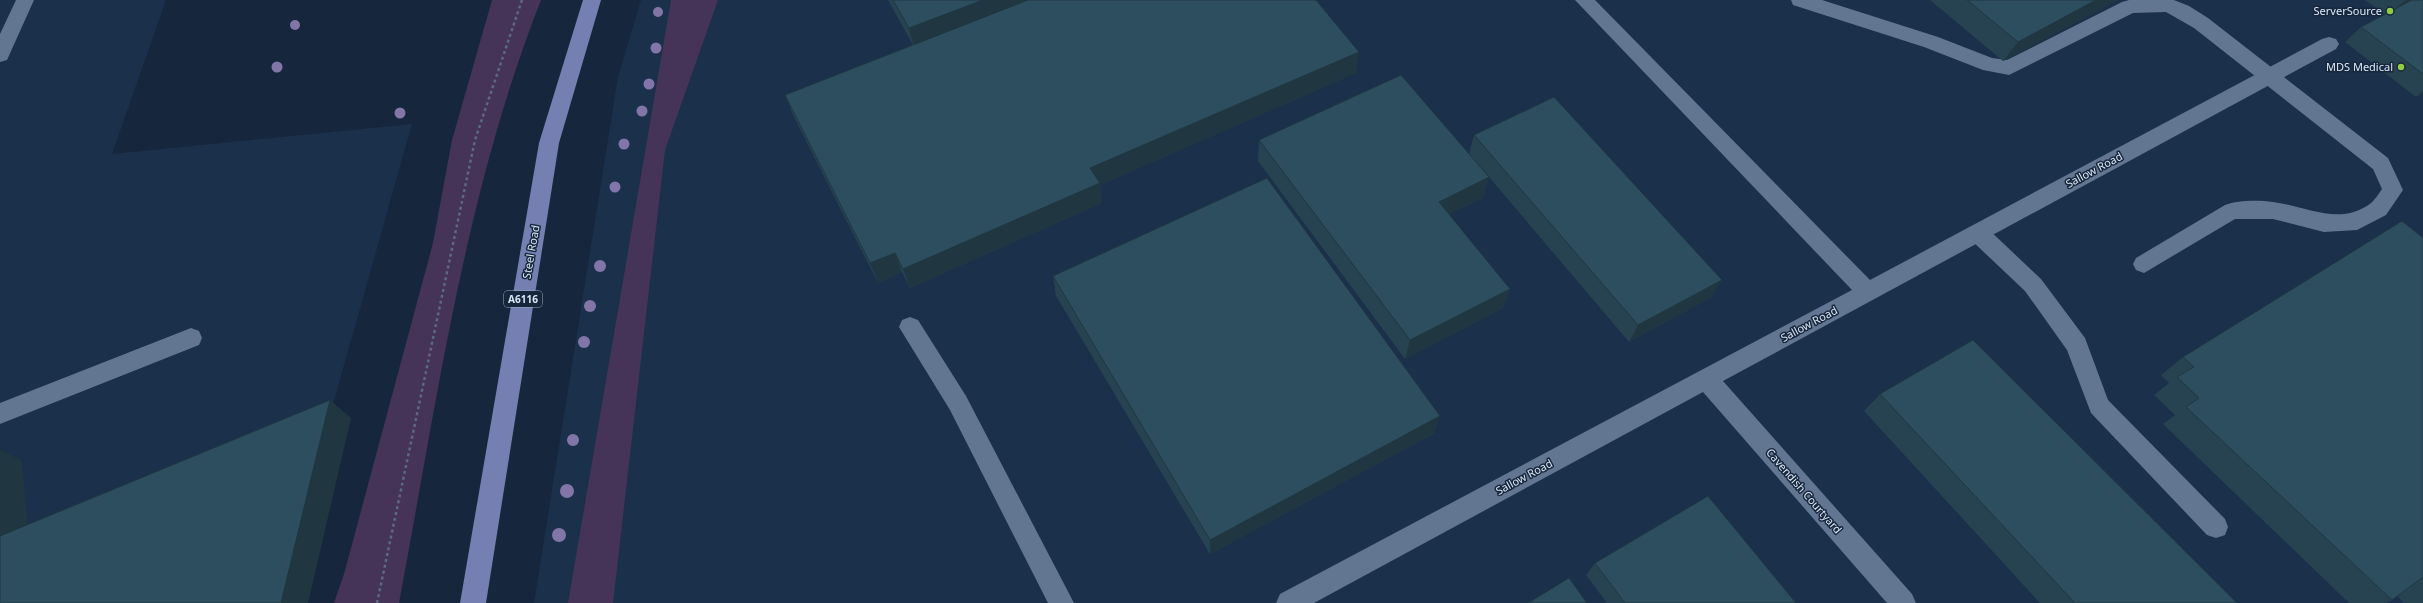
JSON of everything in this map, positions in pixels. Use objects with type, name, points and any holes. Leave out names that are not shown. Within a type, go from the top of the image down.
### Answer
[{"type":"main road","name":"Steel Road","points":[[474,603],[549,143],[592,0]]},
{"type":"street","points":[[0,55],[25,0]]},
{"type":"street","points":[[1584,0],[1868,292]]},
{"type":"street","points":[[1800,0],[1931,42],[1990,65],[2009,68],[2129,7],[2148,4],[2172,4],[2201,22],[2381,164],[2393,190],[2379,209],[2357,221],[2324,223],[2273,210],[2232,211],[2144,264]]},
{"type":"street","name":"Sallow Road","points":[[1289,603],[2329,44]]},
{"type":"street","points":[[1978,233],[2033,285],[2077,345],[2099,406],[2216,527]]},
{"type":"street","points":[[910,327],[958,402],[1062,603]]},
{"type":"street","points":[[0,414],[191,338]]},
{"type":"street","name":"Cavendish Courtyard","points":[[1706,379],[1902,603]]},
{"type":"path","points":[[377,603],[475,140],[522,0]]},
{"type":"shaded area","points":[[0,0],[166,0],[112,154],[412,124],[277,603],[0,603]]},
{"type":"shaded area","points":[[492,0],[541,0],[515,73],[492,147],[473,222],[441,374],[399,603],[334,603],[344,574],[433,243],[452,140]]},
{"type":"shaded area","points":[[641,0],[2423,0],[2423,603],[534,603],[618,77]]},
{"type":"shaded area","points":[[671,0],[718,0],[665,150],[613,603],[568,603]]},
{"type":"building","points":[[893,0],[983,0],[909,28]]},
{"type":"building","points":[[1028,0],[1316,0],[1359,52],[1090,168],[1100,183],[903,269],[895,253],[870,263],[785,95]]},
{"type":"building","points":[[1967,0],[2096,0],[2018,42]]},
{"type":"building","points":[[2412,0],[2423,0],[2423,74],[2361,27]]},
{"type":"building","points":[[1401,75],[1489,177],[1439,202],[1510,289],[1410,340],[1259,140]]},
{"type":"building","points":[[1554,97],[1722,280],[1638,325],[1474,135]]},
{"type":"building","points":[[1267,178],[1440,416],[1210,540],[1053,276]]},
{"type":"building","points":[[2402,221],[2423,238],[2423,577],[2392,600],[2186,407],[2199,398],[2177,377],[2194,367],[2183,357]]},
{"type":"building","points":[[1973,340],[2237,603],[2075,603],[1880,394]]},
{"type":"building","points":[[330,400],[281,603],[0,603],[0,536]]},
{"type":"building","points":[[1708,496],[1796,603],[1625,603],[1595,563]]},
{"type":"building","points":[[1569,578],[1587,603],[1528,603]]},
{"type":"place","name":"ServerSource","points":[[2390,11]]},
{"type":"place","name":"MDS Medical","points":[[2401,67]]}]
